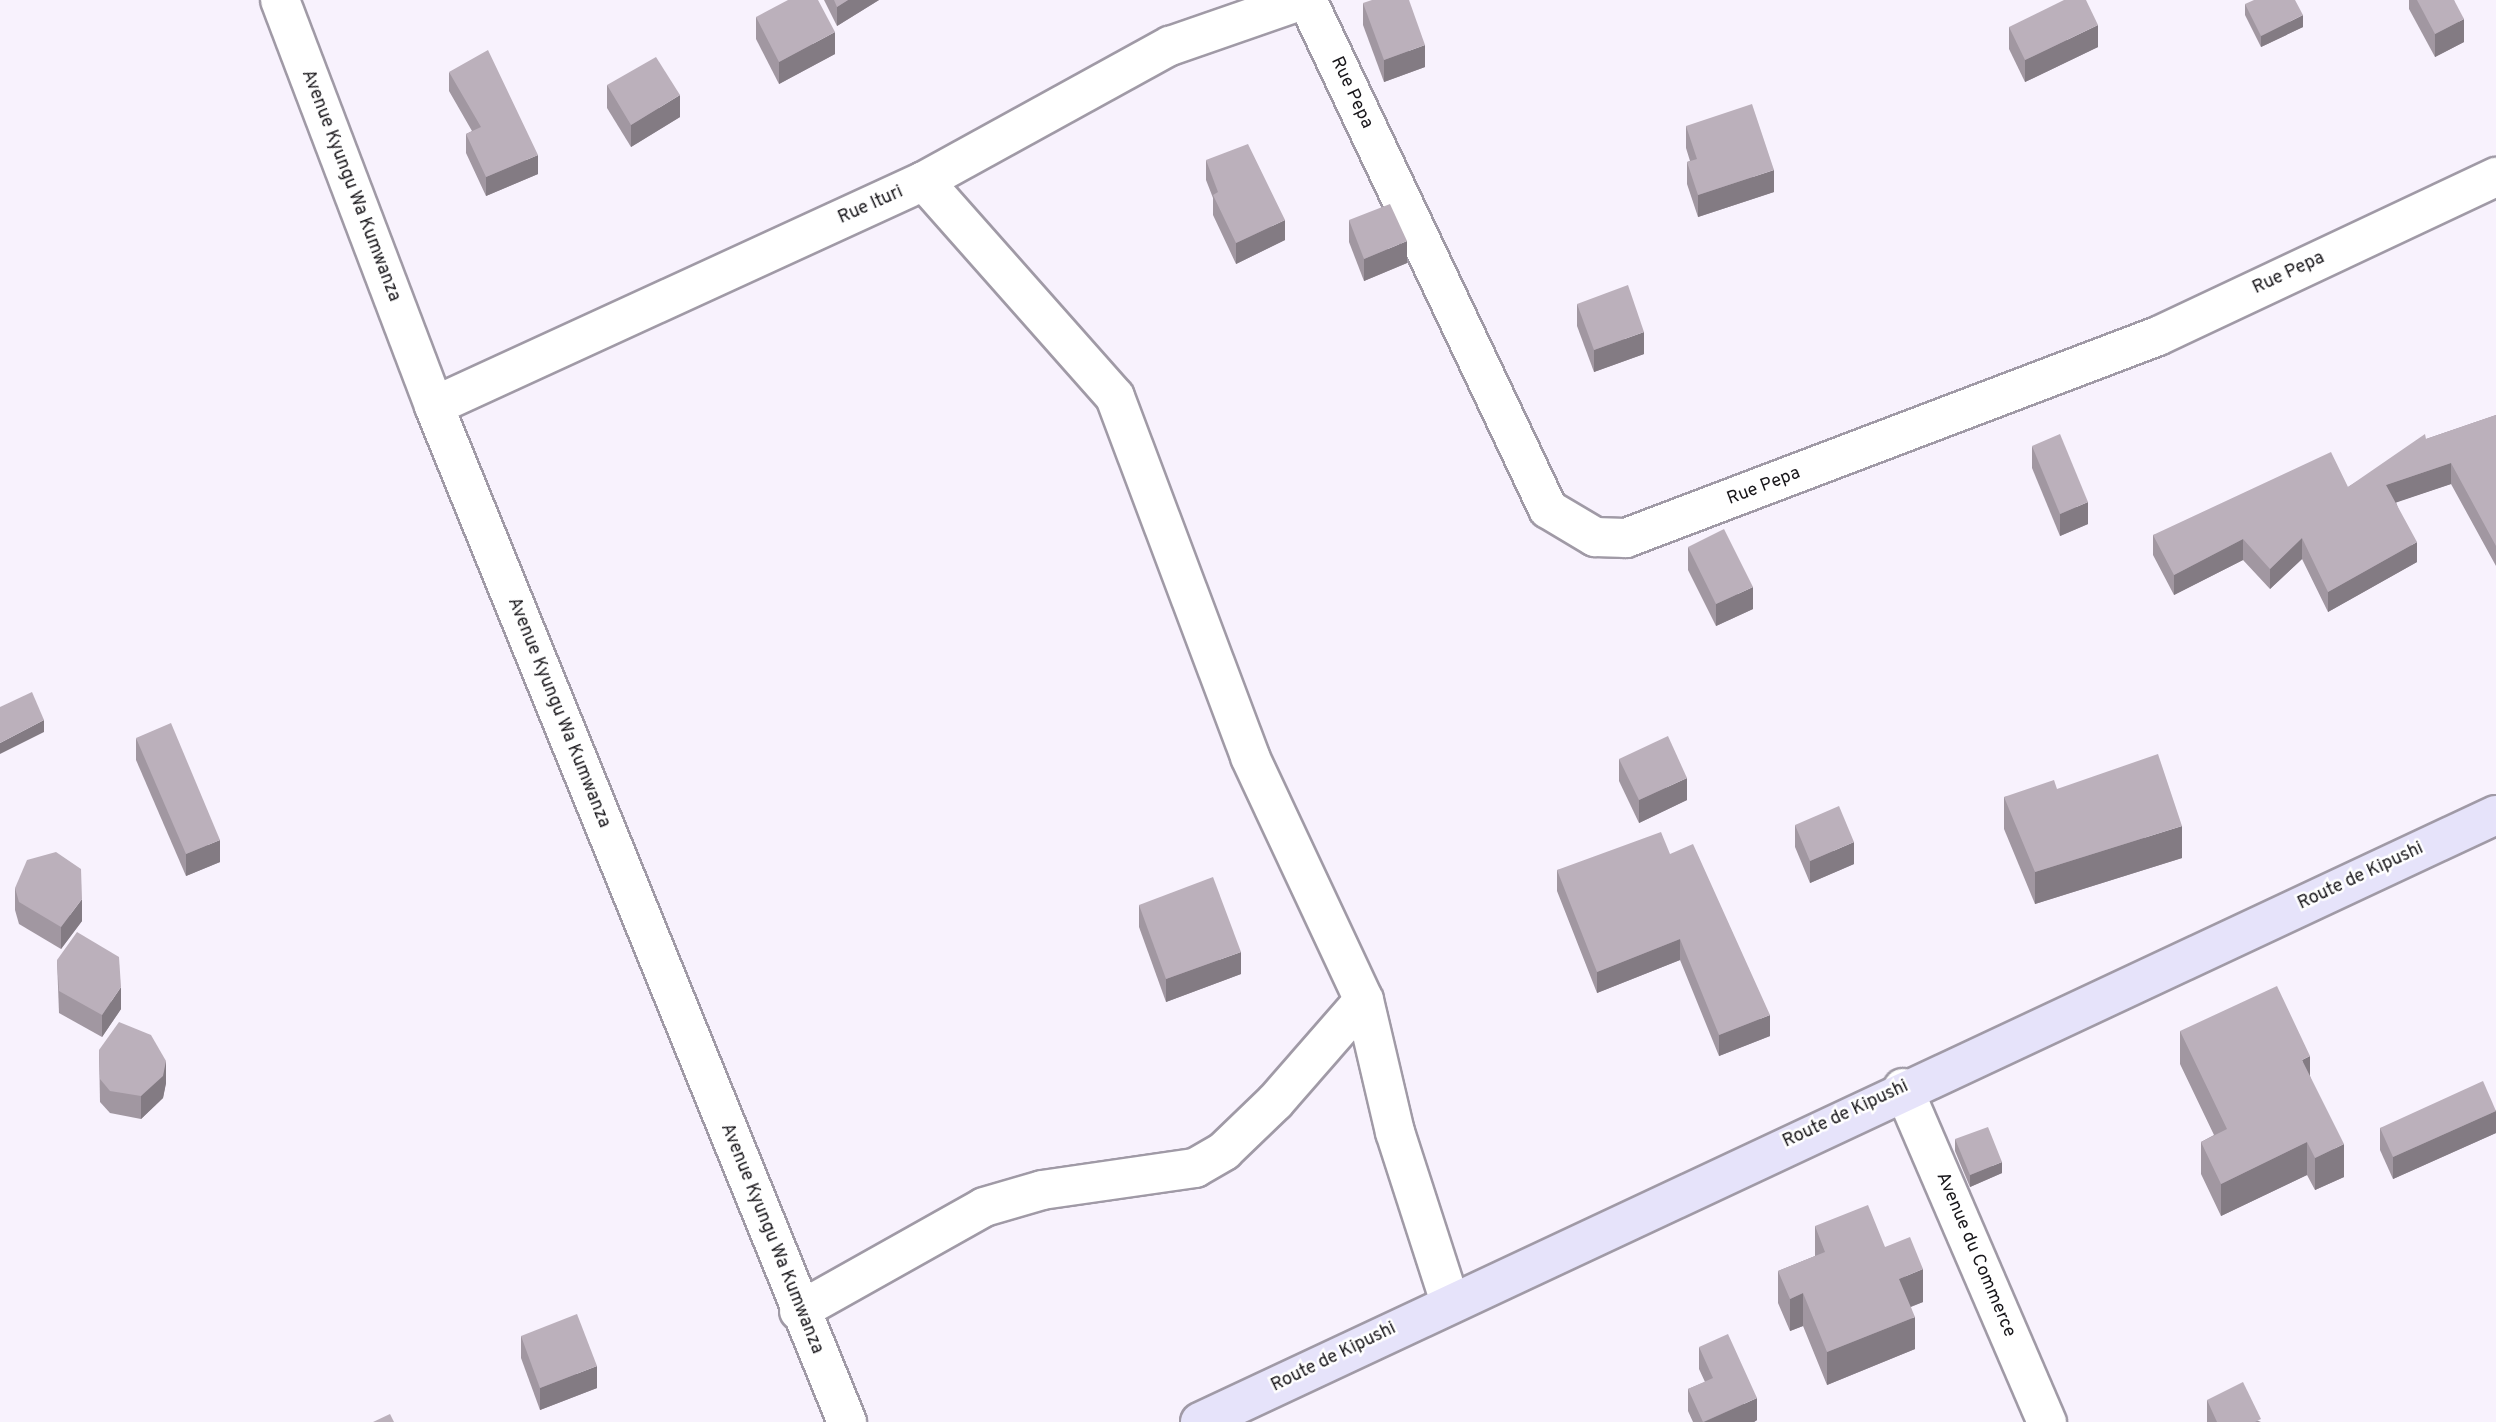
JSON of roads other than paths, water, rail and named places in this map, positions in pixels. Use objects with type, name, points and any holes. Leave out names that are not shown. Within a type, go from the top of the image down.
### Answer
[{"type":"main road","name":"Route de Kipushi","points":[[1214,1419],[1451,1301],[1903,1088],[2496,815]]},
{"type":"street","name":"Avenue Kyungu Wa Kumwanza","points":[[280,0],[434,406],[799,1311],[848,1422]]},
{"type":"street","name":"Rue Ituri","points":[[434,406],[924,181],[1170,46],[1305,0]]},
{"type":"street","name":"Rue Pepa","points":[[1305,0],[1548,509],[1595,537],[1626,538],[2158,336],[2496,177]]},
{"type":"street","points":[[924,181],[1115,397],[1250,757],[1364,1000],[1395,1132],[1451,1301]]},
{"type":"street","points":[[799,1311],[984,1208],[1042,1190],[1195,1168],[1224,1151],[1275,1102],[1364,1000]]},
{"type":"street","name":"Avenue du Commerce","points":[[1903,1088],[2048,1422]]}]
